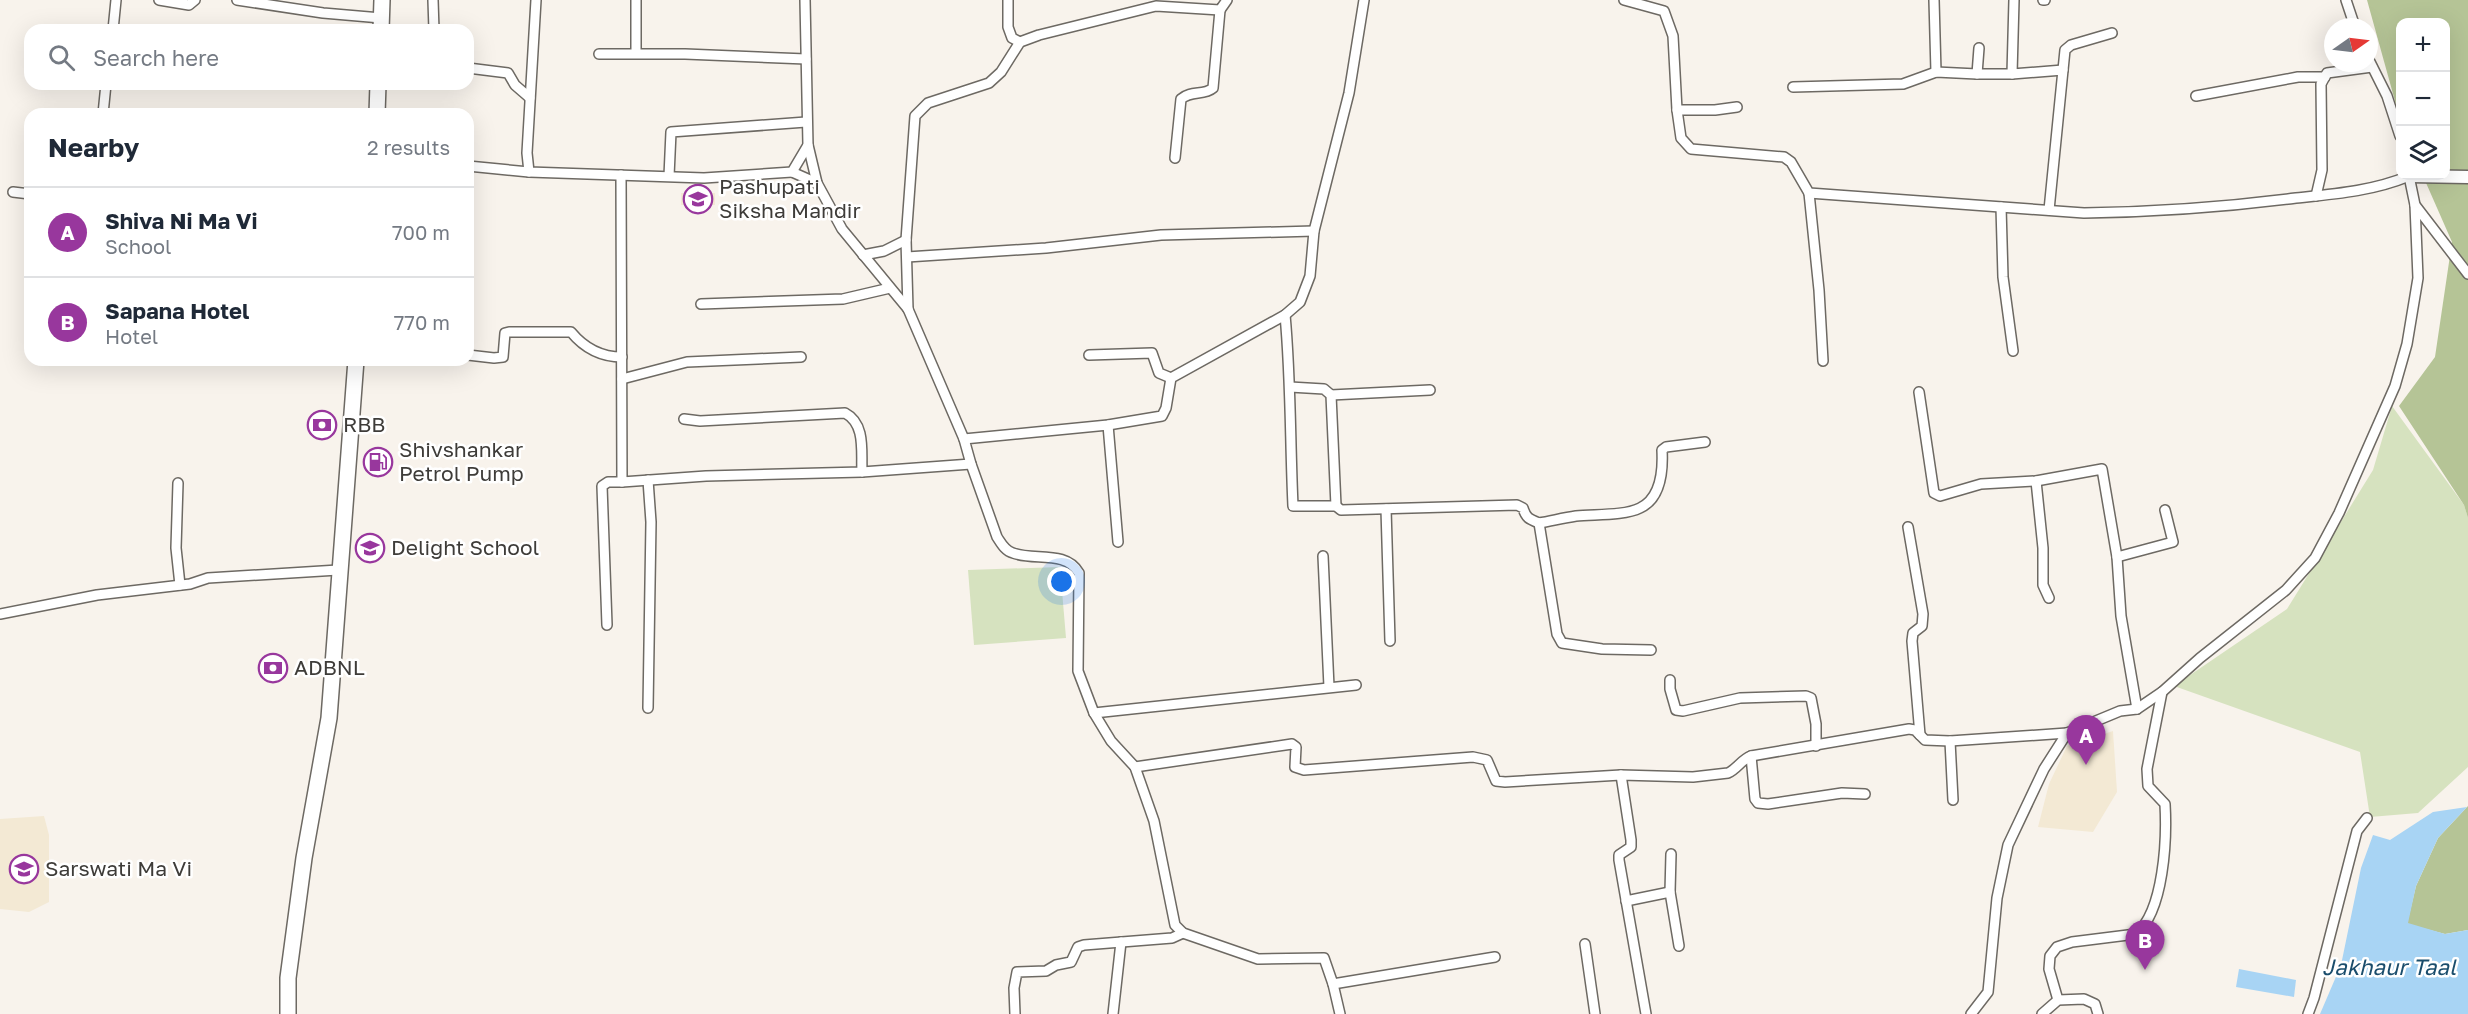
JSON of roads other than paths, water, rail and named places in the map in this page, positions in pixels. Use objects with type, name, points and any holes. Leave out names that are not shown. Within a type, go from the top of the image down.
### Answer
[{"type":"main road","points":[[381,24],[382,0]]},
{"type":"main road","points":[[377,108],[378,90]]},
{"type":"main road","points":[[288,1014],[288,978],[304,858],[329,718],[338,570],[355,366]]},
{"type":"street","points":[[114,24],[116,0]]},
{"type":"street","points":[[159,0],[189,4],[195,0]]},
{"type":"street","points":[[237,0],[381,24]]},
{"type":"street","points":[[433,0],[434,24]]},
{"type":"street","points":[[529,172],[527,153],[536,0]]},
{"type":"street","points":[[636,0],[636,53]]},
{"type":"street","points":[[805,0],[806,122],[808,145],[817,183],[842,229],[909,309],[964,439],[997,537],[1012,553],[1066,560],[1074,565],[1079,573],[1078,671],[1094,712],[1111,741],[1136,766],[1154,821],[1175,925],[1183,933],[1258,959],[1323,958],[1333,984],[1340,1014]]},
{"type":"street","points":[[1008,0],[1008,27],[1012,38],[1020,42]]},
{"type":"street","points":[[1175,158],[1181,99],[1190,93],[1205,93],[1213,88],[1220,10],[1227,0]]},
{"type":"street","points":[[964,439],[1108,425],[1162,416],[1166,408],[1172,378],[1286,315],[1300,302],[1310,276],[1314,231],[1349,93],[1364,0]]},
{"type":"street","points":[[1624,0],[1664,11],[1673,36],[1681,138],[1691,149],[1784,157],[1791,162],[1809,193],[1820,290],[1823,361]]},
{"type":"street","points":[[1934,0],[1936,72]]},
{"type":"street","points":[[2012,74],[2014,0]]},
{"type":"street","points":[[2346,0],[2352,18]]},
{"type":"street","points":[[909,309],[906,240],[915,116],[928,103],[989,83],[1001,72],[1020,42],[1039,34],[1156,6],[1220,10]]},
{"type":"street","points":[[2049,210],[2065,50],[2071,45],[2112,33]]},
{"type":"street","points":[[1977,74],[1979,48]]},
{"type":"street","points":[[599,54],[754,55],[806,59]]},
{"type":"street","points":[[474,69],[508,73],[515,86],[530,98]]},
{"type":"street","points":[[1793,87],[1903,84],[1936,72],[2012,74],[2063,70]]},
{"type":"street","points":[[2316,196],[2322,170],[2321,84],[2326,73],[2330,72]]},
{"type":"street","points":[[2375,72],[2396,126]]},
{"type":"street","points":[[2196,96],[2298,77],[2325,77]]},
{"type":"street","points":[[104,108],[105,90]]},
{"type":"street","points":[[1677,110],[1715,110],[1737,107]]},
{"type":"street","points":[[669,176],[671,132],[806,122]]},
{"type":"street","points":[[792,172],[808,145]]},
{"type":"street","points":[[474,167],[529,172],[704,178],[792,172],[817,183]]},
{"type":"street","points":[[621,175],[622,482]]},
{"type":"street","points":[[2450,177],[2468,177]]},
{"type":"street","points":[[1809,193],[2121,213],[2239,206],[2367,190],[2397,180]]},
{"type":"street","points":[[1136,766],[1292,744],[1296,747],[1295,767],[1304,770],[1473,757],[1487,760],[1496,781],[1505,782],[1621,776],[1693,777],[1728,773],[1733,771],[1742,760],[1751,756],[1909,729],[1915,730],[1925,740],[1950,741],[2067,733],[2120,711],[2137,709],[2162,692],[2200,658],[2286,590],[2315,558],[2320,549],[2395,386],[2407,344],[2418,278],[2415,205],[2410,180]]},
{"type":"street","points":[[13,192],[24,193]]},
{"type":"street","points":[[2415,205],[2468,274]]},
{"type":"street","points":[[2001,207],[2002,277],[2013,351]]},
{"type":"street","points":[[907,257],[1046,248],[1161,235],[1314,231]]},
{"type":"street","points":[[863,255],[884,251],[906,240]]},
{"type":"street","points":[[701,304],[843,299],[890,288]]},
{"type":"street","points":[[1286,315],[1293,506],[1336,506],[1341,510],[1517,505],[1523,508],[1525,516],[1539,523],[1641,508],[1650,499],[1661,477],[1664,463],[1662,450],[1666,447],[1704,442]]},
{"type":"street","points":[[474,356],[502,357],[505,333],[571,332],[586,346],[604,357],[622,357]]},
{"type":"street","points":[[1089,355],[1152,353],[1159,373],[1172,378]]},
{"type":"street","points":[[622,379],[687,362],[801,357]]},
{"type":"street","points":[[1290,387],[1324,389],[1331,395],[1430,390]]},
{"type":"street","points":[[1919,392],[1934,493],[1940,496],[1981,484],[2036,481],[2102,469],[2117,557],[2121,616],[2137,709]]},
{"type":"street","points":[[1331,395],[1336,506]]},
{"type":"street","points":[[684,419],[700,421],[845,413],[859,426],[862,472]]},
{"type":"street","points":[[1108,425],[1118,542]]},
{"type":"street","points":[[607,626],[602,486],[608,482],[706,476],[862,472],[971,464]]},
{"type":"street","points":[[648,480],[651,522],[648,708]]},
{"type":"street","points":[[2036,481],[2043,548],[2043,585],[2049,598]]},
{"type":"street","points":[[178,483],[176,548],[180,585]]},
{"type":"street","points":[[1386,509],[1390,641]]},
{"type":"street","points":[[2117,557],[2173,542],[2165,510]]},
{"type":"street","points":[[1539,523],[1557,634],[1562,643],[1602,649],[1651,650]]},
{"type":"street","points":[[1908,527],[1923,614],[1923,626],[1913,633],[1912,641],[1920,735]]},
{"type":"street","points":[[1323,556],[1329,687]]},
{"type":"street","points":[[0,614],[97,595],[180,585],[208,579],[338,570]]},
{"type":"street","points":[[1670,680],[1676,710],[1683,711],[1740,698],[1806,696],[1811,698],[1814,709],[1816,746]]},
{"type":"street","points":[[1094,712],[1356,685]]},
{"type":"street","points":[[2058,1000],[2049,969],[2050,956],[2057,947],[2072,942],[2136,934],[2144,928],[2154,906],[2167,826],[2165,804],[2148,786],[2147,769],[2162,692]]},
{"type":"street","points":[[1971,1014],[1988,992],[1997,898],[2008,845],[2044,770],[2067,733]]},
{"type":"street","points":[[1950,741],[1953,800]]},
{"type":"street","points":[[1751,756],[1755,800],[1758,802],[1768,804],[1842,793],[1865,794]]},
{"type":"street","points":[[1621,776],[1632,840],[1631,847],[1619,855],[1619,860],[1646,1014]]},
{"type":"street","points":[[2308,1014],[2357,831],[2367,819]]},
{"type":"street","points":[[1671,854],[1670,892],[1679,946]]},
{"type":"street","points":[[1626,901],[1670,892]]},
{"type":"street","points":[[1015,1014],[1014,988],[1017,972],[1046,971],[1056,964],[1071,962],[1078,947],[1084,945],[1172,938],[1183,933]]},
{"type":"street","points":[[1113,1014],[1121,942]]},
{"type":"street","points":[[1585,944],[1595,1014]]},
{"type":"street","points":[[1333,984],[1495,957]]},
{"type":"street","points":[[2042,1014],[2058,1000],[2089,1001],[2095,1004],[2098,1014]]},
{"type":"water","name":"Jakhaur Taal","points":[[2467,807],[2438,838],[2416,886],[2408,923],[2445,934],[2468,930],[2468,1014],[2320,1014],[2341,965],[2361,868],[2373,835],[2390,840],[2433,812]]},
{"type":"water","points":[[2239,969],[2296,980],[2294,997],[2236,987]]},
{"type":"place","name":"Pashupati Siksha Mandir","points":[[698,199]]},
{"type":"place","name":"RBB","points":[[322,425]]},
{"type":"place","name":"Shivshankar Petrol Pump","points":[[378,462]]},
{"type":"place","name":"Delight School","points":[[370,548]]},
{"type":"place","name":"ADBNL","points":[[273,668]]},
{"type":"place","name":"Shiva Ni Ma Vi","points":[[2086,765]]},
{"type":"place","name":"Sarswati Ma Vi","points":[[24,869]]},
{"type":"place","name":"Sapana Hotel","points":[[2145,970]]}]
